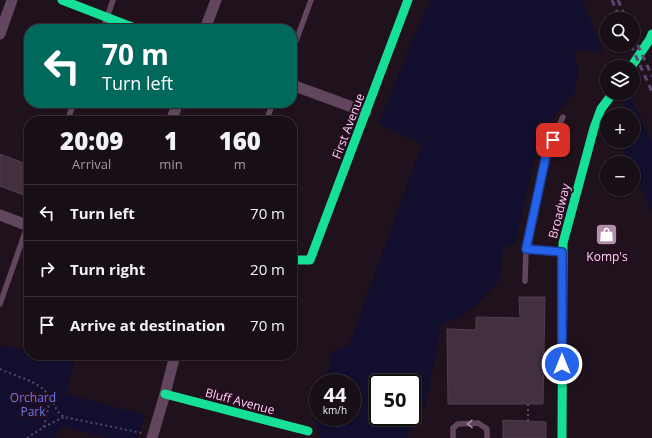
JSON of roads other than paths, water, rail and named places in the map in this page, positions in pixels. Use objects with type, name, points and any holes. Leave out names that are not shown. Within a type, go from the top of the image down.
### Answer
[{"type":"street","points":[[0,34],[12,0]]},
{"type":"street","points":[[62,0],[123,24]]},
{"type":"street","points":[[207,24],[216,0]]},
{"type":"street","name":"First Avenue","points":[[297,260],[310,260],[408,0]]},
{"type":"street","points":[[636,60],[652,34]]},
{"type":"street","points":[[297,87],[366,112]]},
{"type":"street","name":"Broadway","points":[[562,438],[562,252],[564,236],[594,128],[601,109],[608,100]]},
{"type":"street","points":[[0,215],[24,222]]},
{"type":"street","points":[[152,437],[174,360]]},
{"type":"street","name":"Bluff Avenue","points":[[165,394],[308,431]]},
{"type":"lane","points":[[105,24],[113,0]]},
{"type":"lane","points":[[297,38],[311,0]]},
{"type":"lane","points":[[525,281],[526,249],[547,151],[563,117]]},
{"type":"lane","points":[[0,304],[24,238]]},
{"type":"lane","points":[[526,249],[562,252]]},
{"type":"lane","points":[[453,438],[453,428],[458,424],[478,423],[488,429],[487,438]]},
{"type":"railway","points":[[612,0],[617,12]]},
{"type":"railway","points":[[618,0],[623,12]]},
{"type":"railway","points":[[640,50],[652,76]]},
{"type":"railway","points":[[634,52],[652,92]]},
{"type":"place","name":"Komp's","points":[[607,235]]},
{"type":"park label","name":"Orchard Park","points":[[33,404]]}]
